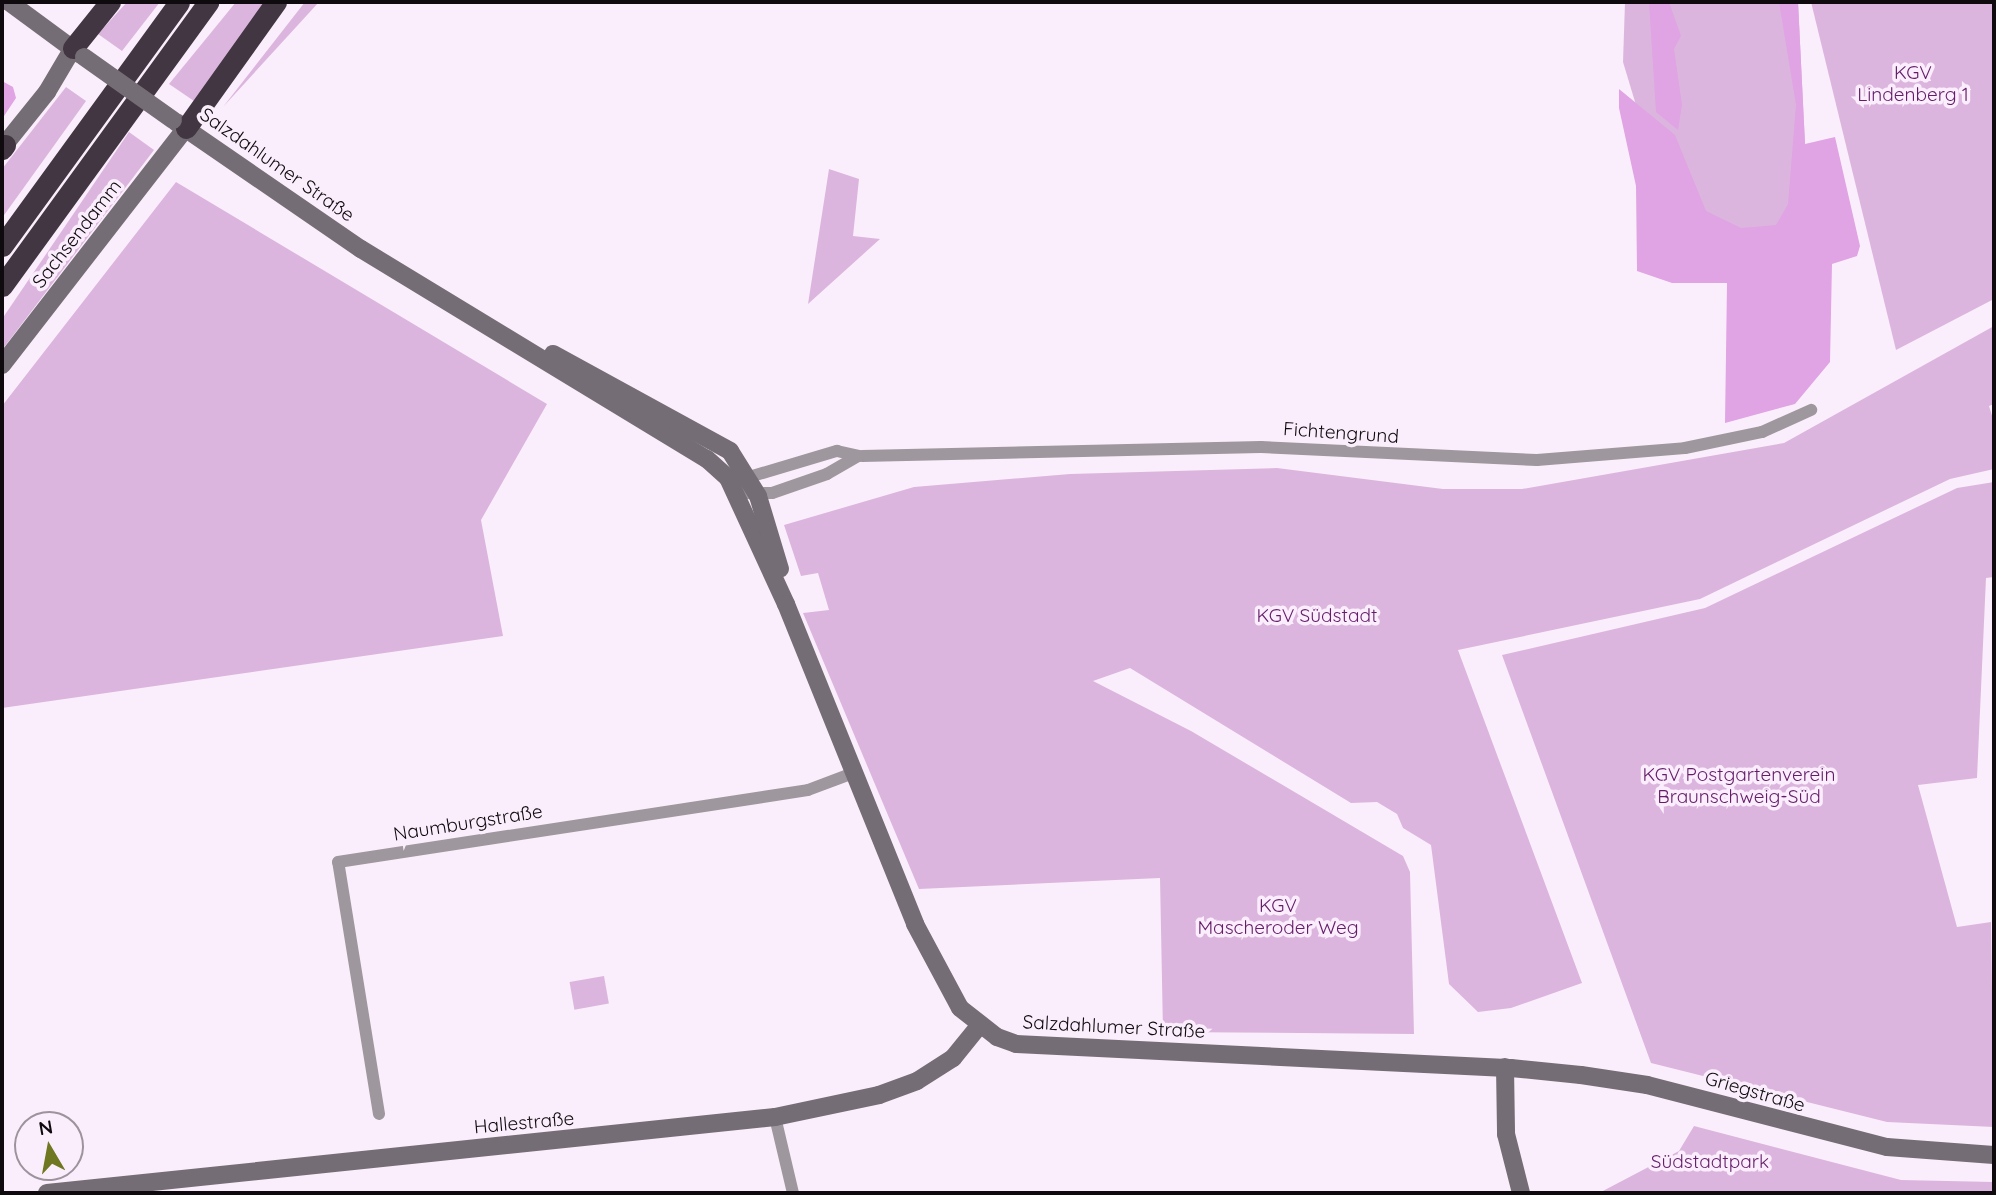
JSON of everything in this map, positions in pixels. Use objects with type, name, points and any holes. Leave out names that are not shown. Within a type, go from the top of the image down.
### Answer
[{"type":"highway","points":[[78,53],[110,2]]},
{"type":"highway","points":[[2,246],[179,2]]},
{"type":"highway","points":[[2,286],[208,2]]},
{"type":"highway","points":[[180,124],[276,2]]},
{"type":"main road","name":"Salzdahlumer Straße","points":[[9,2],[360,249],[707,459],[738,493],[939,973],[960,1008],[979,1026],[1016,1044],[1505,1068]]},
{"type":"main road","points":[[3,148],[78,53]]},
{"type":"main road","name":"Sachsendamm","points":[[2,365],[180,124]]},
{"type":"main road","name":"Salzdahlumer Straße","points":[[528,351],[556,354],[730,451],[749,477],[758,496],[779,562],[786,604]]},
{"type":"main road","name":"Hallestraße","points":[[47,1193],[143,1188],[775,1117],[879,1096],[917,1081],[953,1058],[979,1026]]},
{"type":"main road","points":[[1505,1068],[1506,1134],[1521,1193]]},
{"type":"main road","name":"Griegstraße","points":[[1505,1068],[1647,1085],[1887,1147],[1994,1155]]},
{"type":"street","name":"Fichtengrund","points":[[862,456],[1261,447],[1537,460],[1685,448],[1762,432],[1811,410]]},
{"type":"street","points":[[820,453],[858,456],[827,474],[758,496],[738,493],[749,477],[820,453]]},
{"type":"street","name":"Naumburgstraße","points":[[379,1114],[338,862],[808,790],[853,773]]},
{"type":"street","points":[[775,1117],[793,1193]]},
{"type":"green space","points":[[127,2],[160,2],[122,51],[98,34]]},
{"type":"green space","points":[[236,2],[265,2],[194,101],[169,84]]},
{"type":"green space","points":[[305,2],[319,2],[223,107]]},
{"type":"green space","points":[[1625,2],[1798,2],[1810,245],[1680,251],[1623,62]]},
{"type":"green space","name":"KGV Lindenberg 1","points":[[1811,2],[1994,2],[1994,299],[1896,350]]},
{"type":"green space","points":[[66,87],[86,101],[2,218],[2,169]]},
{"type":"green space","points":[[129,132],[154,150],[2,350],[2,319]]},
{"type":"green space","points":[[829,169],[859,179],[853,236],[880,239],[808,304]]},
{"type":"green space","points":[[176,182],[547,404],[481,520],[503,636],[2,708],[2,406]]},
{"type":"green space","points":[[1994,326],[1994,404],[1989,406],[1994,422],[1994,469],[1950,479],[1700,599],[1458,650],[1582,983],[1511,1008],[1478,1012],[1449,984],[1431,845],[1403,828],[1397,814],[1377,802],[1351,803],[1130,668],[1093,681],[1191,731],[1403,856],[1410,872],[1414,1034],[1163,1032],[1160,878],[919,889],[803,613],[829,610],[818,573],[801,576],[784,525],[914,487],[1070,474],[1277,468],[1443,489],[1522,489],[1784,443]]},
{"type":"green space","name":"KGV Postgartenverein Braunschweig-Süd","points":[[1994,482],[1994,577],[1986,578],[1977,778],[1918,785],[1957,927],[1991,922],[1994,1127],[1887,1122],[1651,1063],[1502,655],[1705,608],[1957,488]]},
{"type":"green space","points":[[604,976],[609,1004],[574,1010],[570,982]]},
{"type":"green space","name":"Südstadtpark","points":[[1694,1126],[1901,1180],[1994,1182],[1994,1193],[1599,1193],[1679,1151]]},
{"type":"shaded area","points":[[1649,2],[1669,2],[1681,36],[1674,49],[1682,105],[1678,130],[1656,112]]},
{"type":"shaded area","points":[[1779,2],[1798,2],[1805,144],[1835,137],[1860,246],[1857,256],[1832,264],[1830,362],[1795,404],[1725,423],[1727,283],[1672,283],[1637,271],[1636,186],[1619,108],[1619,89],[1675,135],[1706,211],[1741,228],[1776,225],[1788,204],[1796,105]]},
{"type":"shaded area","points":[[2,81],[13,87],[16,98],[2,119]]},
{"type":"park label","name":"KGV Südstadt","points":[[1317,616]]},
{"type":"park label","name":"KGV Mascheroder Weg","points":[[1278,917]]}]
